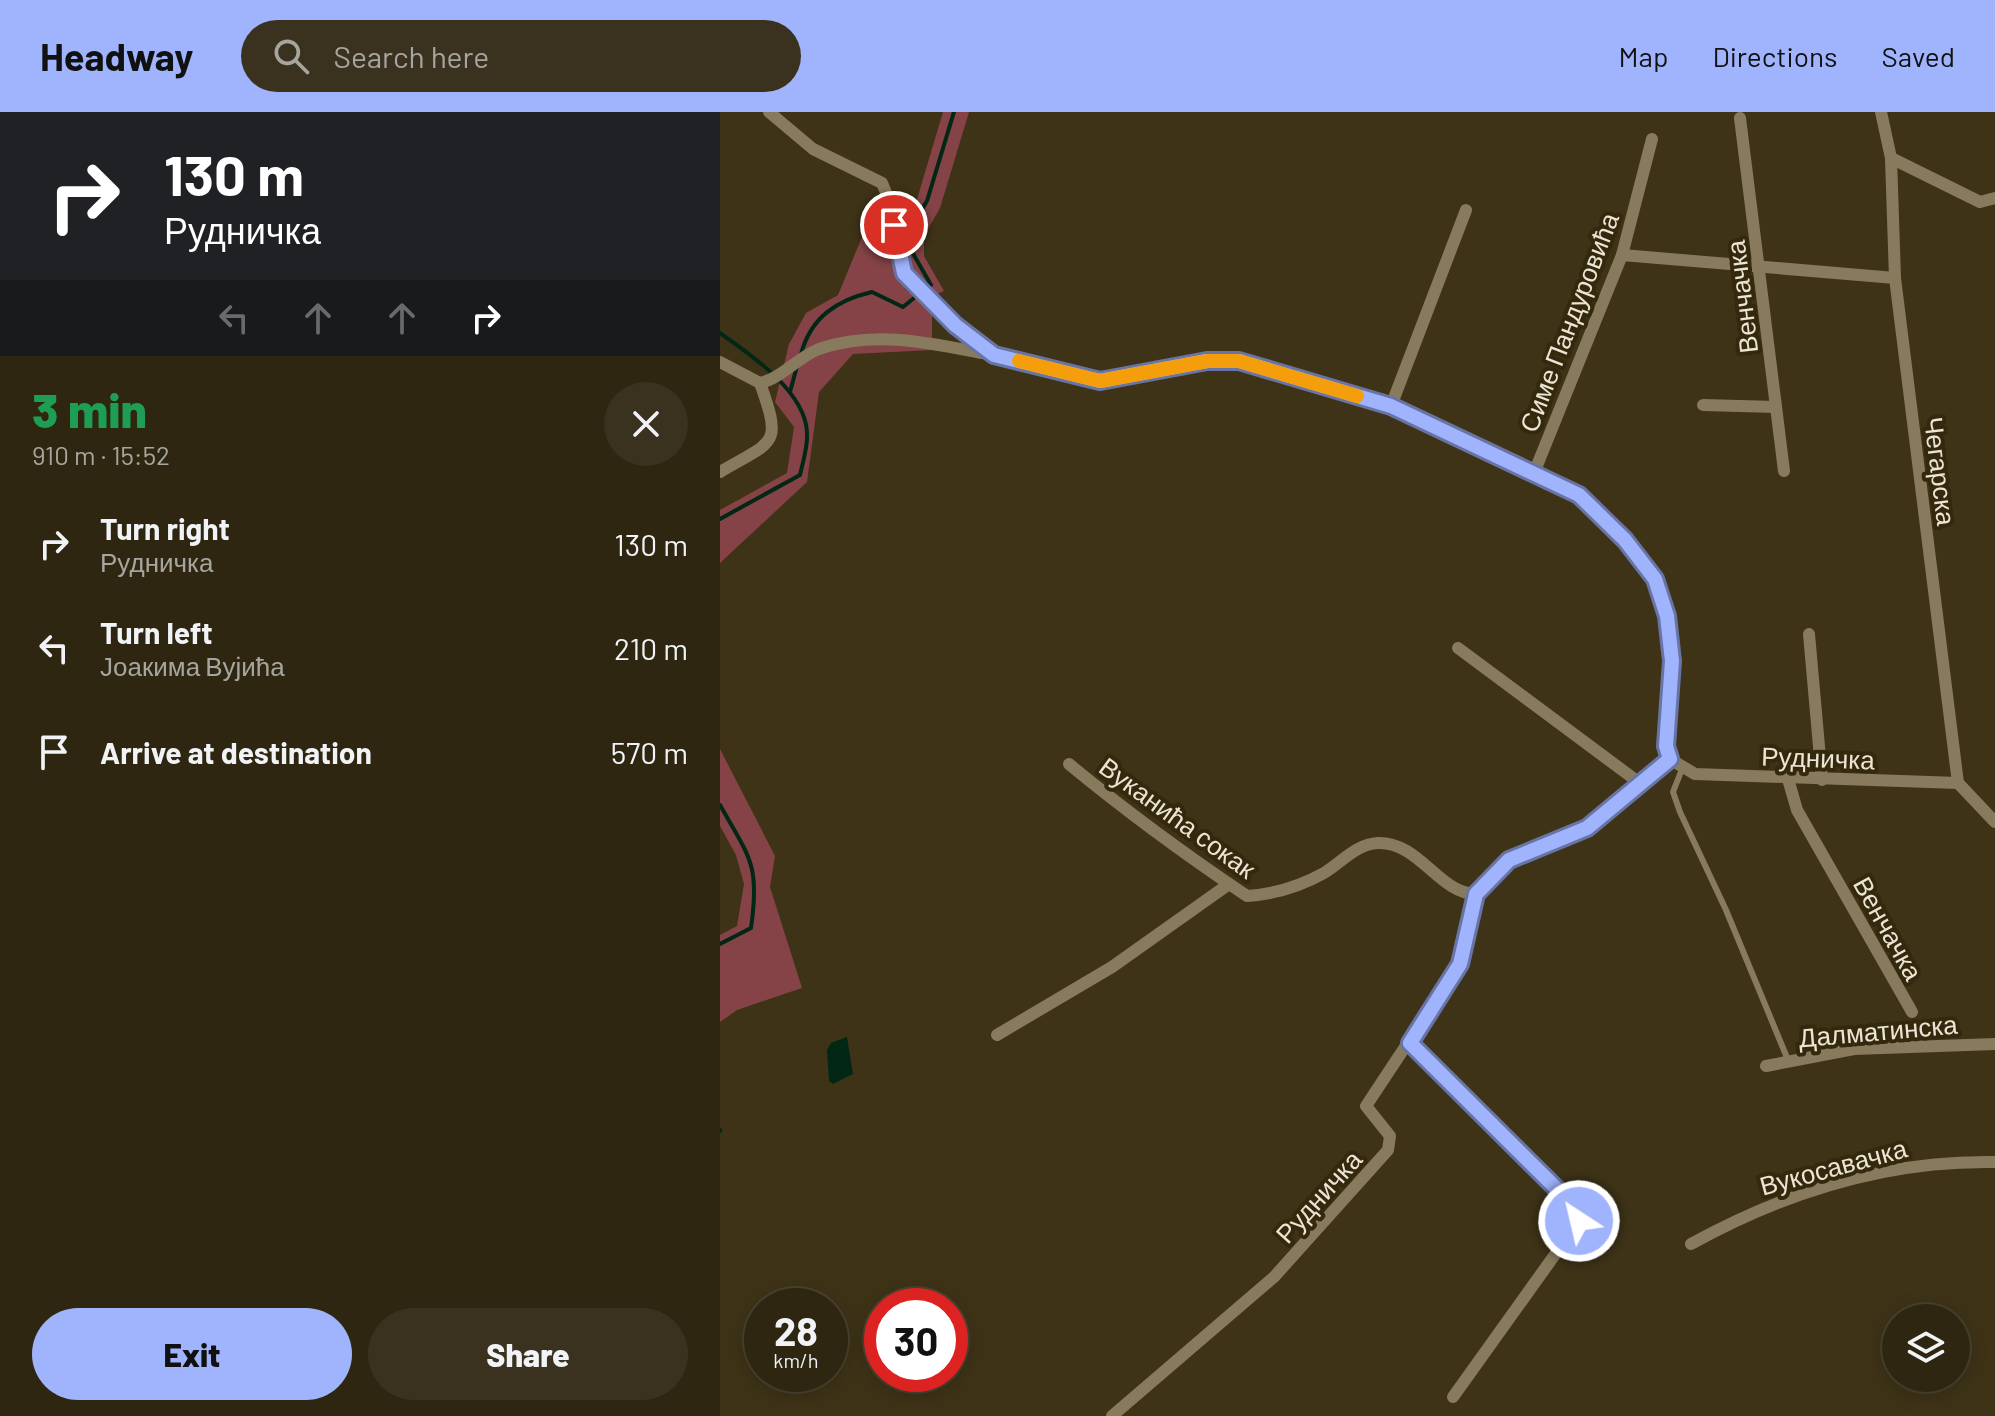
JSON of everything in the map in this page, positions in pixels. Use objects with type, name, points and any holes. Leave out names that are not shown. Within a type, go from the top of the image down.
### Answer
[{"type":"street","points":[[769,112],[813,149],[882,183],[893,209],[895,241],[904,273],[955,325],[994,355]]},
{"type":"street","name":"Чегарска","points":[[1881,112],[1891,158],[1895,278],[1958,783]]},
{"type":"street","name":"Венчачка","points":[[1740,118],[1784,471]]},
{"type":"street","name":"Симе Пандуровића","points":[[1534,473],[1622,255],[1652,139]]},
{"type":"street","points":[[1891,158],[1980,202],[1995,198]]},
{"type":"street","points":[[1391,406],[1466,210]]},
{"type":"street","points":[[1622,255],[1895,278]]},
{"type":"street","points":[[764,382],[818,350],[873,338],[922,342],[994,355],[1100,381],[1207,361],[1239,361],[1391,406],[1579,495],[1625,540],[1655,579],[1667,616],[1672,661],[1666,746],[1670,759],[1682,769]]},
{"type":"street","points":[[720,362],[764,382]]},
{"type":"street","points":[[720,472],[770,442],[774,423],[764,382]]},
{"type":"street","points":[[1703,405],[1776,407]]},
{"type":"street","points":[[1809,634],[1822,780]]},
{"type":"street","points":[[1458,648],[1641,784]]},
{"type":"street","points":[[1476,894],[1509,860],[1587,828],[1670,759]]},
{"type":"street","name":"Вуканића сокак","points":[[1069,764],[1125,811],[1158,831],[1247,896],[1283,892],[1328,870],[1349,853],[1381,843],[1406,850],[1456,888],[1476,894]]},
{"type":"street","name":"Рудничка","points":[[1682,769],[1695,774],[1788,779],[1958,783]]},
{"type":"street","name":"Венчачка","points":[[1788,779],[1797,810],[1912,1012]]},
{"type":"street","points":[[1958,783],[1995,822]]},
{"type":"street","points":[[997,1035],[1112,967],[1229,884]]},
{"type":"street","name":"Рудничка","points":[[1112,1416],[1274,1277],[1388,1150],[1390,1136],[1366,1106],[1460,964],[1476,894]]},
{"type":"street","points":[[1410,1043],[1578,1213],[1574,1228],[1453,1397]]},
{"type":"street","name":"Далматинска","points":[[1766,1066],[1854,1049],[1995,1044]]},
{"type":"street","name":"Вукосавачка","points":[[1691,1244],[1764,1206],[1874,1171],[1923,1164],[1995,1162]]},
{"type":"lane","points":[[1682,769],[1673,792],[1680,812],[1726,910],[1788,1060]]},
{"type":"shaded area","points":[[943,112],[969,112],[940,208],[924,236],[924,256],[944,291],[935,295],[916,280],[899,254],[898,233],[915,206]]},
{"type":"shaded area","points":[[883,232],[905,289],[932,311],[932,350],[853,354],[819,392],[807,482],[720,563],[720,510],[787,473],[794,427],[775,402],[789,344],[806,313],[838,295],[862,237]]},
{"type":"shaded area","points":[[720,749],[775,856],[770,887],[802,988],[737,1010],[720,1022],[720,935],[737,926],[744,884],[736,855],[720,826]]},
{"type":"shaded area","points":[[847,1037],[853,1074],[833,1084],[829,1081],[827,1050],[831,1043]]},
{"type":"waterway","points":[[931,285],[911,250],[910,229],[927,201],[954,112]]},
{"type":"waterway","points":[[801,354],[811,330],[837,305],[872,292],[903,307],[914,298]]},
{"type":"waterway","points":[[720,333],[760,363],[787,389],[804,418],[807,433],[800,475],[720,519]]},
{"type":"waterway","points":[[790,392],[797,366]]},
{"type":"waterway","points":[[720,805],[750,863],[754,890],[751,928],[720,944]]},
{"type":"slow traffic","points":[[1019,361],[1100,381],[1207,361],[1239,361],[1357,396]]},
{"type":"route","points":[[894,225],[904,273],[955,325],[994,355],[1100,381],[1207,361],[1239,361],[1391,406],[1579,495],[1625,540],[1655,579],[1667,616],[1672,661],[1666,746],[1670,759],[1587,828],[1509,860],[1476,894],[1460,964],[1410,1043],[1573,1205],[1579,1221]]}]
